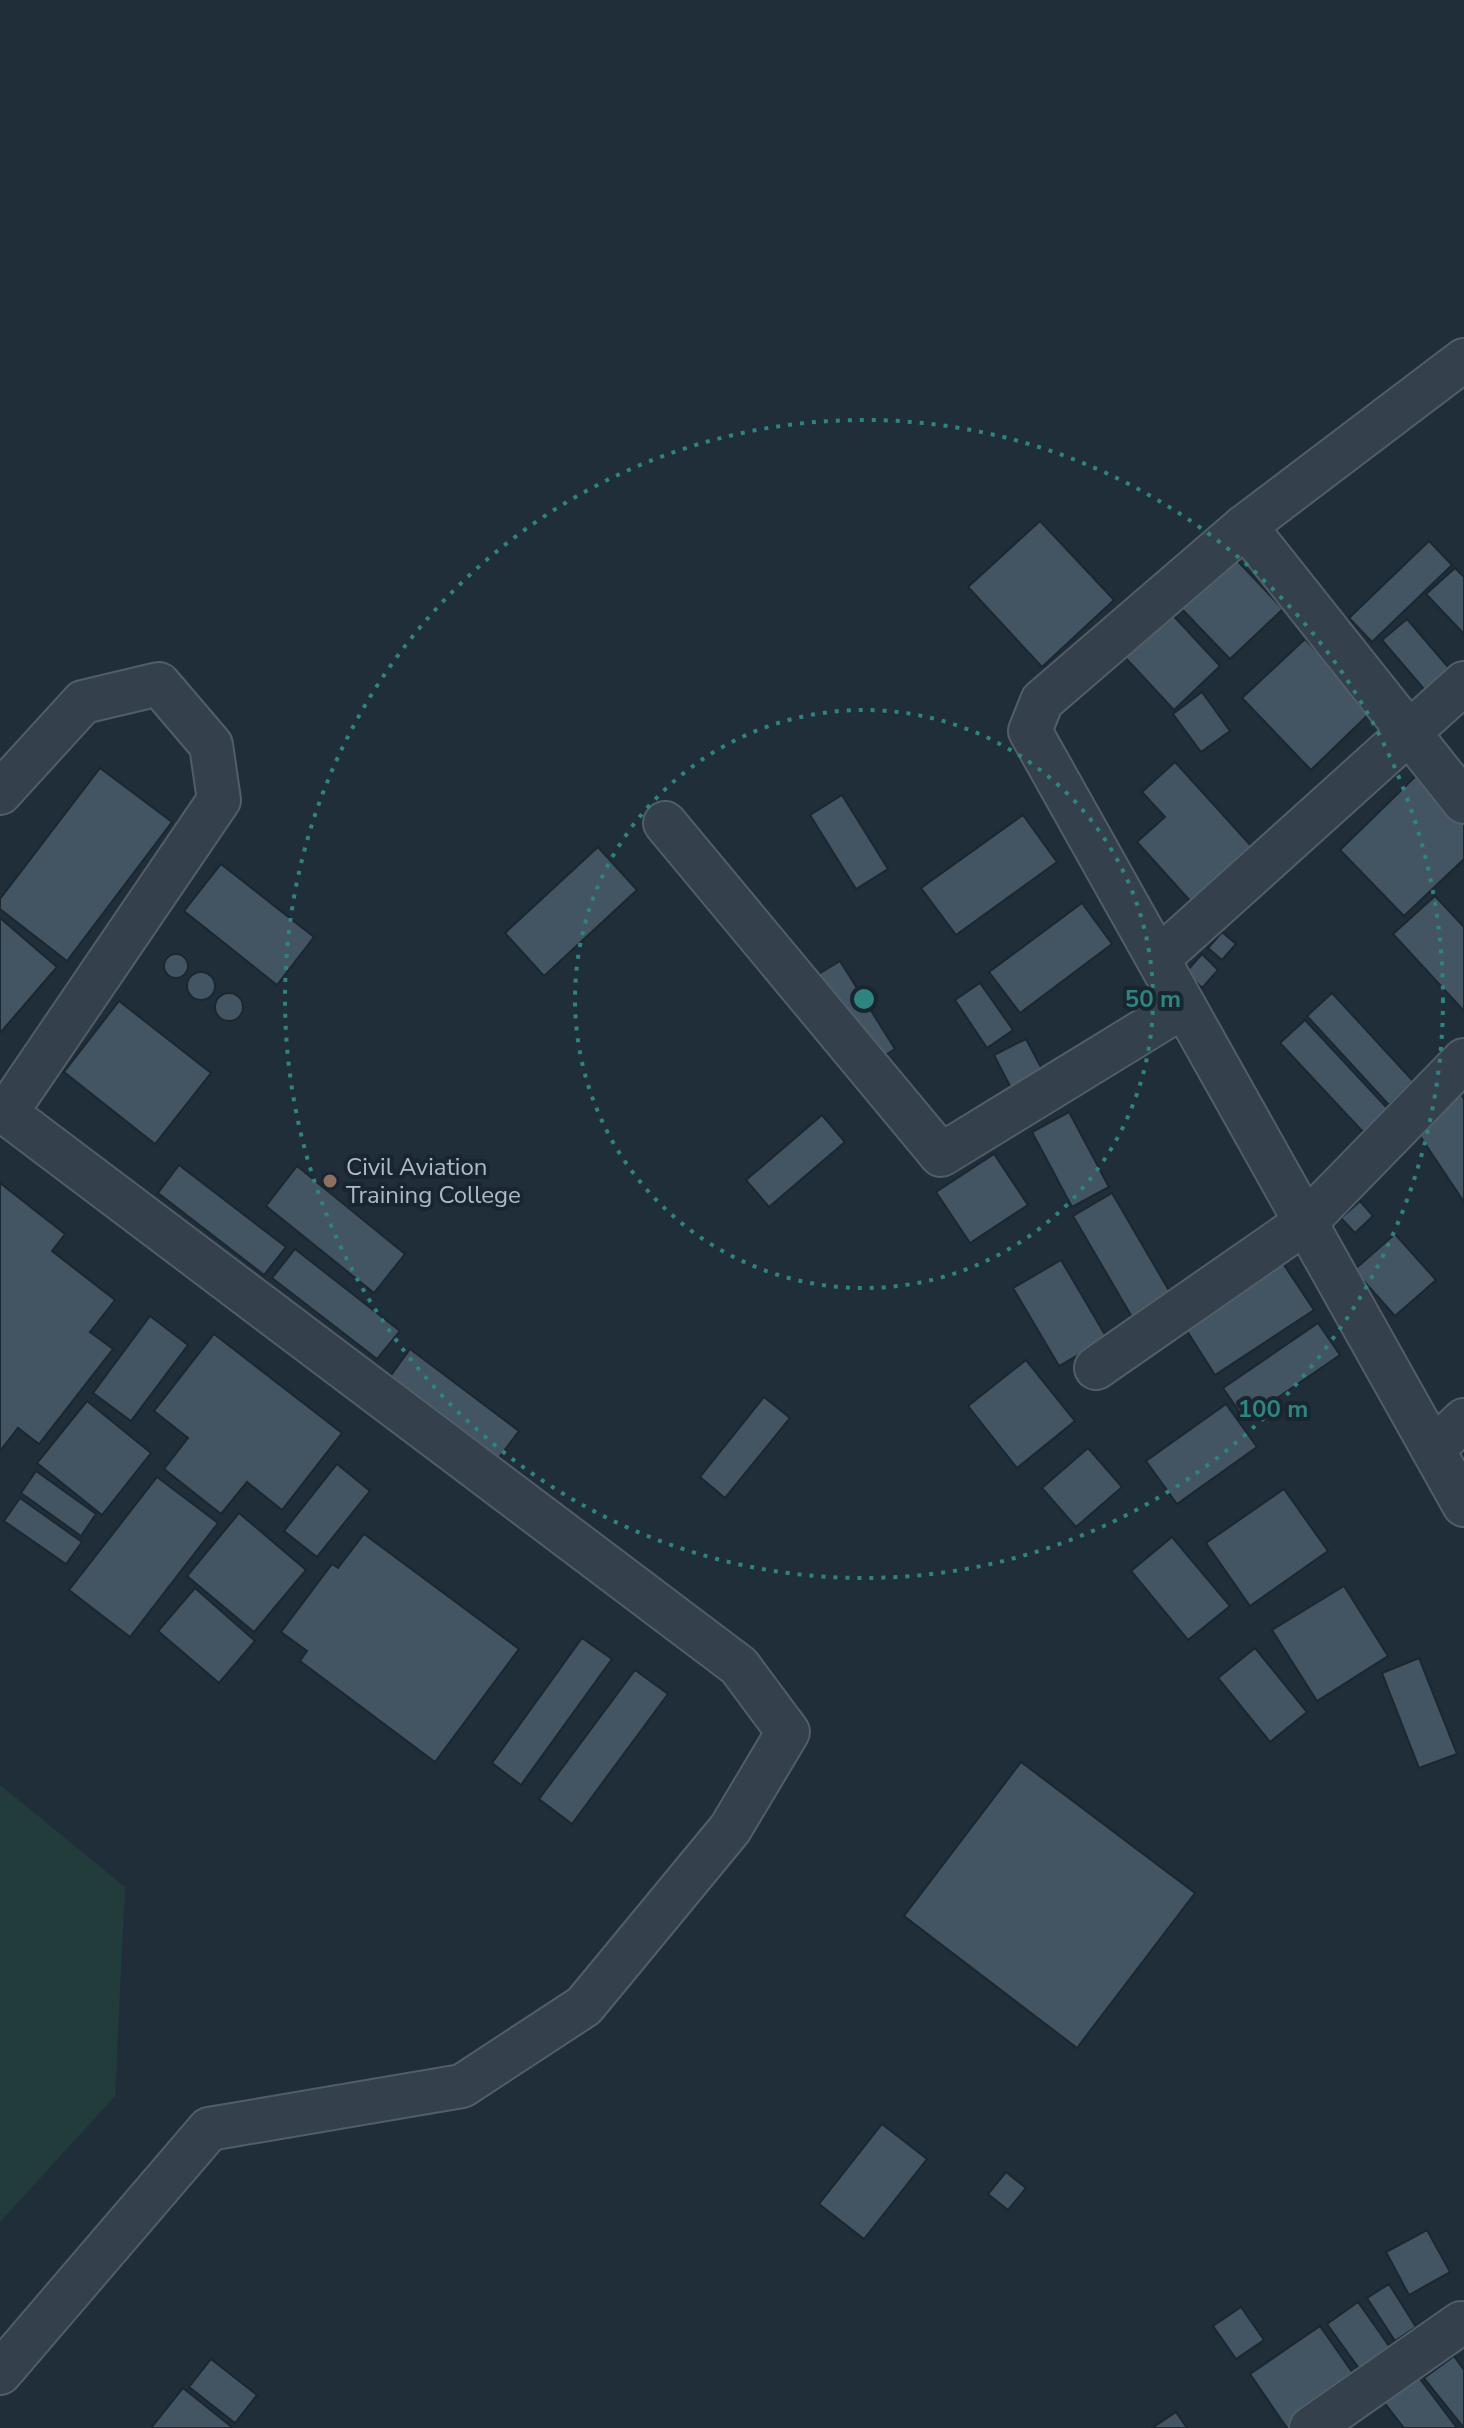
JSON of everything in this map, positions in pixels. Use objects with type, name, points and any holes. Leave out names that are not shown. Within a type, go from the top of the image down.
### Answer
[{"type":"street","points":[[1464,360],[1245,526],[1042,701],[1030,731],[1464,1505]]},
{"type":"street","points":[[1245,526],[1464,802]]},
{"type":"street","points":[[1158,959],[1464,683]]},
{"type":"street","points":[[0,793],[83,702],[159,684],[211,745],[219,800],[6,1113],[739,1666],[788,1732],[730,1829],[584,2006],[462,2086],[209,2129],[0,2373]]},
{"type":"street","points":[[665,823],[941,1155],[1184,1006]]},
{"type":"street","points":[[1096,1368],[1306,1222],[1464,1060]]},
{"type":"street","points":[[1433,1449],[1464,1420]]},
{"type":"street","points":[[1311,2428],[1461,2323]]},
{"type":"green space","points":[[0,1785],[125,1887],[115,2096],[0,2222]]},
{"type":"building","points":[[1040,521],[1114,600],[1042,667],[968,587]]},
{"type":"building","points":[[1429,541],[1452,565],[1372,642],[1349,618]]},
{"type":"building","points":[[1230,553],[1283,609],[1230,659],[1177,604]]},
{"type":"building","points":[[1455,568],[1464,577],[1464,634],[1426,594]]},
{"type":"building","points":[[1169,611],[1220,666],[1174,710],[1122,654]]},
{"type":"building","points":[[1407,619],[1460,681],[1435,702],[1382,640]]},
{"type":"building","points":[[1305,639],[1373,710],[1311,770],[1242,698]]},
{"type":"building","points":[[1202,692],[1230,731],[1201,752],[1173,714]]},
{"type":"building","points":[[1175,762],[1253,848],[1192,903],[1137,842],[1165,817],[1142,792]]},
{"type":"building","points":[[100,768],[172,822],[67,961],[0,909],[0,899]]},
{"type":"building","points":[[1424,768],[1464,810],[1464,859],[1404,916],[1340,850]]},
{"type":"building","points":[[842,795],[888,869],[856,889],[810,815]]},
{"type":"building","points":[[1023,815],[1057,862],[956,935],[921,888]]},
{"type":"building","points":[[598,847],[637,890],[544,976],[505,933]]},
{"type":"building","points":[[221,864],[314,937],[277,985],[184,911]]},
{"type":"building","points":[[1435,896],[1464,927],[1464,1011],[1393,934]]},
{"type":"building","points":[[1082,903],[1112,944],[1020,1013],[989,972]]},
{"type":"building","points":[[0,918],[57,967],[1,1032],[0,1030]]},
{"type":"building","points":[[1222,932],[1236,944],[1222,960],[1208,948]]},
{"type":"building","points":[[176,954],[185,957],[188,966],[185,975],[176,978],[167,975],[164,966],[167,957]]},
{"type":"building","points":[[1202,954],[1218,970],[1202,988],[1186,972]]},
{"type":"building","points":[[840,961],[895,1049],[863,1069],[807,981]]},
{"type":"building","points":[[201,972],[211,976],[215,986],[211,996],[201,1000],[191,996],[187,986],[191,976]]},
{"type":"building","points":[[980,983],[1013,1030],[987,1048],[955,1000]]},
{"type":"building","points":[[229,993],[239,997],[243,1007],[239,1017],[229,1021],[219,1017],[215,1007],[219,997]]},
{"type":"building","points":[[1332,993],[1414,1082],[1389,1105],[1307,1016]]},
{"type":"building","points":[[119,1001],[211,1073],[155,1144],[64,1072]]},
{"type":"building","points":[[1305,1020],[1388,1109],[1363,1132],[1280,1043]]},
{"type":"building","points":[[1026,1039],[1044,1073],[1012,1090],[994,1055]]},
{"type":"building","points":[[1460,1092],[1464,1099],[1464,1202],[1412,1124]]},
{"type":"building","points":[[1069,1112],[1109,1187],[1072,1207],[1032,1132]]},
{"type":"building","points":[[822,1115],[845,1142],[769,1207],[746,1180]]},
{"type":"building","points":[[994,1154],[1028,1205],[970,1243],[936,1192]]},
{"type":"building","points":[[179,1165],[286,1247],[264,1275],[158,1193]]},
{"type":"building","points":[[297,1166],[405,1254],[374,1293],[266,1206]]},
{"type":"building","points":[[0,1183],[65,1234],[52,1251],[115,1300],[90,1332],[113,1349],[39,1444],[18,1428],[0,1451]]},
{"type":"building","points":[[1112,1193],[1171,1294],[1132,1317],[1073,1216]]},
{"type":"building","points":[[1360,1201],[1373,1216],[1355,1233],[1341,1218]]},
{"type":"building","points":[[1395,1234],[1436,1280],[1395,1316],[1354,1270]]},
{"type":"building","points":[[295,1249],[400,1331],[377,1359],[272,1278]]},
{"type":"building","points":[[1278,1256],[1314,1310],[1215,1375],[1180,1320]]},
{"type":"building","points":[[1061,1260],[1107,1338],[1059,1366],[1013,1288]]},
{"type":"building","points":[[150,1316],[188,1345],[131,1421],[93,1393]]},
{"type":"building","points":[[1318,1323],[1340,1355],[1245,1420],[1223,1388]]},
{"type":"building","points":[[214,1334],[342,1433],[282,1510],[247,1482],[221,1514],[164,1469],[188,1438],[154,1411]]},
{"type":"building","points":[[410,1349],[519,1431],[498,1459],[389,1378]]},
{"type":"building","points":[[1026,1360],[1075,1421],[1017,1468],[968,1406]]},
{"type":"building","points":[[764,1397],[790,1418],[725,1498],[700,1477]]},
{"type":"building","points":[[87,1401],[151,1453],[102,1515],[37,1463]]},
{"type":"building","points":[[1226,1404],[1257,1447],[1177,1504],[1146,1461]]},
{"type":"building","points":[[1088,1448],[1122,1487],[1076,1527],[1042,1488]]},
{"type":"building","points":[[337,1464],[370,1491],[317,1557],[284,1531]]},
{"type":"building","points":[[36,1471],[96,1514],[81,1536],[21,1493]]},
{"type":"building","points":[[157,1477],[218,1523],[130,1637],[69,1590]]},
{"type":"building","points":[[1284,1489],[1328,1551],[1250,1606],[1206,1543]]},
{"type":"building","points":[[20,1498],[82,1542],[66,1564],[4,1521]]},
{"type":"building","points":[[239,1513],[306,1570],[254,1632],[187,1576]]},
{"type":"building","points":[[364,1534],[519,1649],[435,1762],[300,1661],[307,1651],[281,1632],[332,1564],[338,1568]]},
{"type":"building","points":[[1172,1537],[1230,1606],[1188,1640],[1131,1571]]},
{"type":"building","points":[[1344,1586],[1388,1656],[1317,1701],[1272,1630]]},
{"type":"building","points":[[195,1588],[255,1641],[219,1683],[158,1631]]},
{"type":"building","points":[[582,1638],[612,1659],[521,1785],[492,1763]]},
{"type":"building","points":[[1255,1648],[1307,1712],[1270,1742],[1218,1678]]},
{"type":"building","points":[[1419,1658],[1457,1754],[1419,1768],[1382,1673]]},
{"type":"building","points":[[635,1670],[668,1694],[572,1824],[539,1799]]},
{"type":"building","points":[[1021,1762],[1195,1893],[1077,2048],[904,1916]]},
{"type":"building","points":[[882,2124],[927,2159],[864,2239],[819,2204]]},
{"type":"building","points":[[1006,2172],[1026,2188],[1008,2210],[988,2194]]},
{"type":"building","points":[[1427,2230],[1450,2272],[1409,2295],[1386,2252]]},
{"type":"building","points":[[1389,2284],[1416,2327],[1395,2341],[1367,2298]]},
{"type":"building","points":[[1358,2302],[1394,2353],[1363,2374],[1327,2324]]},
{"type":"building","points":[[1241,2307],[1264,2340],[1236,2359],[1213,2326]]},
{"type":"building","points":[[1320,2326],[1359,2382],[1287,2428],[1250,2374]]},
{"type":"building","points":[[1454,2356],[1464,2370],[1464,2428],[1424,2378]]},
{"type":"building","points":[[211,2359],[257,2395],[235,2423],[189,2387]]},
{"type":"building","points":[[1417,2375],[1457,2428],[1404,2428],[1383,2401]]},
{"type":"building","points":[[183,2388],[233,2428],[151,2428]]},
{"type":"building","points":[[1176,2412],[1187,2428],[1152,2428]]},
{"type":"place","name":"Civil Aviation Training College","points":[[330,1181]]}]
